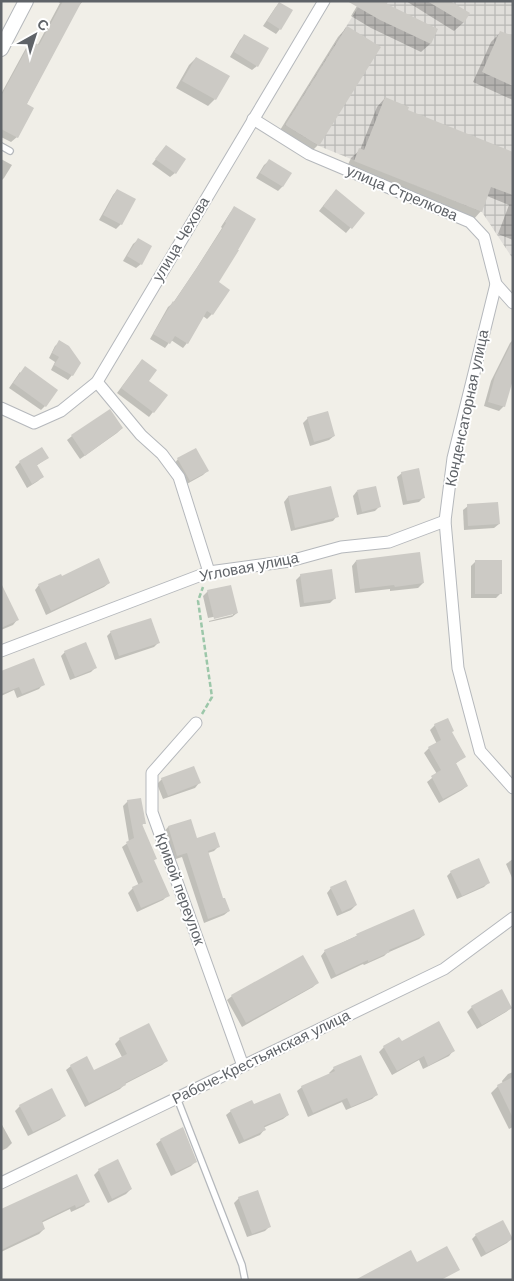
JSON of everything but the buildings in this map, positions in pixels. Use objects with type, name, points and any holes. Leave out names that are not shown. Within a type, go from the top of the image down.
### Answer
[{"type":"street","points":[[1,49],[26,1]]},
{"type":"street","name":"улица Чехова","points":[[1,408],[34,423],[61,411],[97,382],[324,1]]},
{"type":"street","name":"улица Стрелкова","points":[[253,118],[309,154],[470,222],[484,238],[496,284],[513,303]]},
{"type":"street","name":"Конденсаторная улица","points":[[496,284],[453,458],[446,521],[458,668],[480,752],[513,788]]},
{"type":"street","points":[[97,382],[142,435],[162,454],[179,477],[209,572]]},
{"type":"street","name":"Угловая улица","points":[[1,650],[209,572],[290,561],[341,547],[389,542],[446,521]]},
{"type":"street","name":"Кривой переулок","points":[[196,723],[152,773],[152,812],[242,1066]]},
{"type":"street","name":"Рабоче-Крестьянская улица","points":[[1,1183],[444,969],[513,918]]},
{"type":"lane","points":[[1,146],[10,151]]},
{"type":"lane","points":[[177,1098],[242,1265],[245,1280]]},
{"type":"path","points":[[196,723],[212,697],[198,601],[209,572]]},
{"type":"shaded area","points":[[362,1],[513,1],[513,259],[482,212],[319,146],[285,125]]}]
